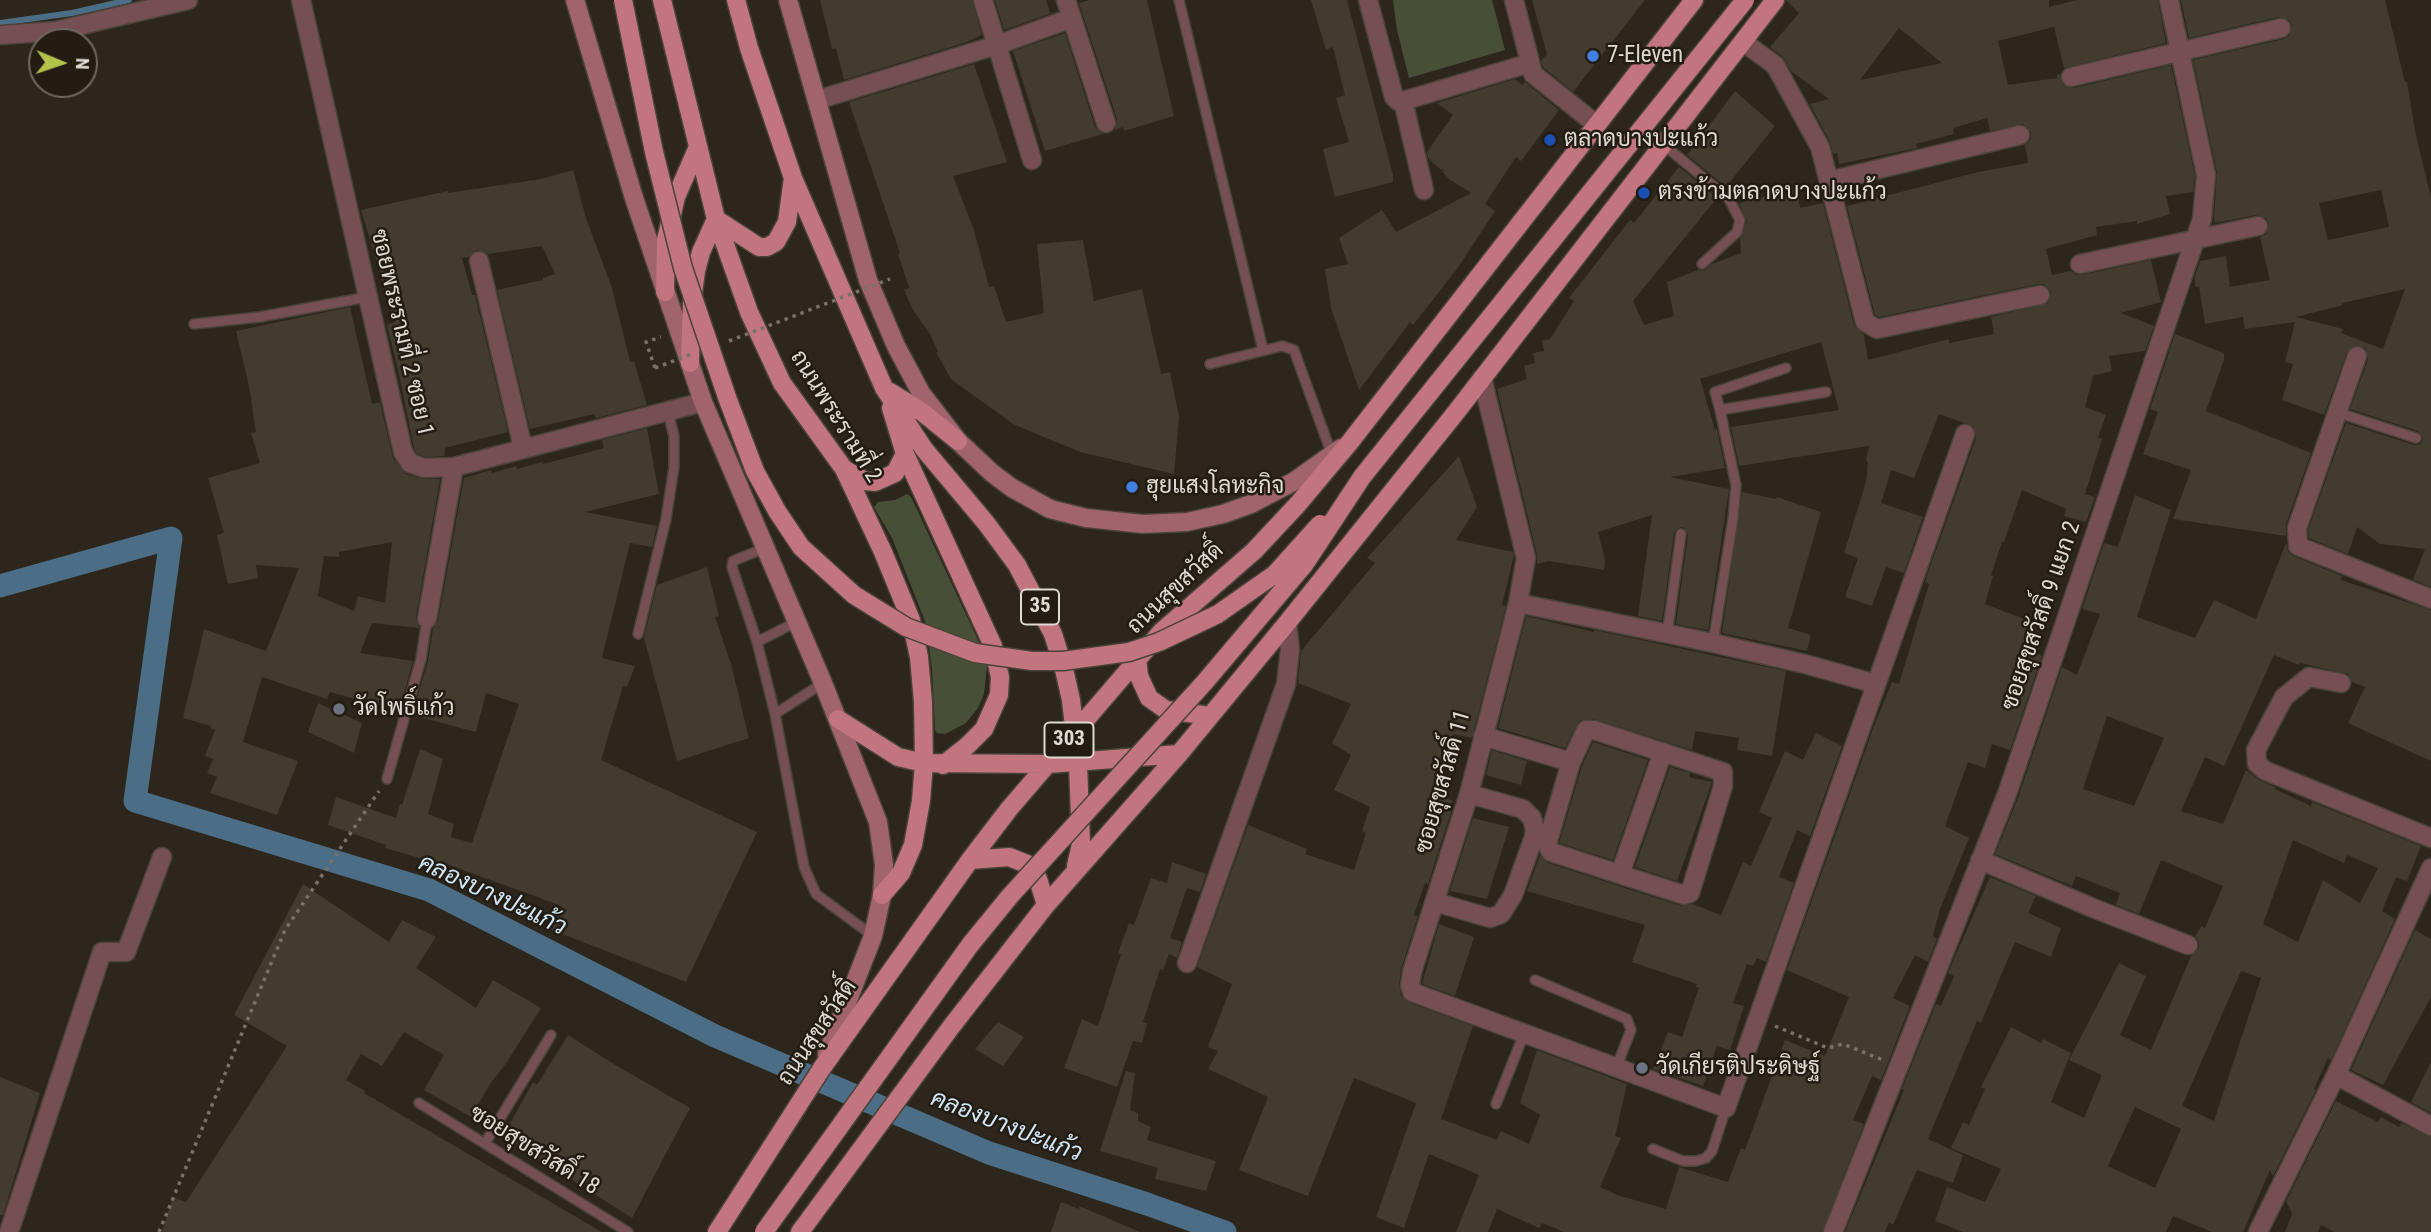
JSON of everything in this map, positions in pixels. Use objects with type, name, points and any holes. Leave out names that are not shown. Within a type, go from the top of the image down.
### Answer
[{"type":"main road","name":"ถนนพระรามที่ 2","points":[[575,0],[607,111],[665,292],[692,358],[703,402],[798,621],[878,822],[884,865],[882,895],[873,936],[822,1068]]},
{"type":"main road","points":[[623,0],[654,152],[684,268],[755,471],[777,511],[801,547],[827,573],[863,601],[906,627],[975,653],[1032,661],[1063,661],[1129,652],[1159,642],[1218,614],[1275,574],[1362,477],[1745,0]]},
{"type":"main road","name":"ถนนพระรามที่ 2","points":[[662,0],[716,219],[749,312],[782,383],[844,469],[911,620],[921,680],[924,763],[914,845],[901,873],[882,895]]},
{"type":"main road","name":"35","points":[[736,0],[749,48],[793,178],[884,388],[925,449],[1017,565],[1053,634],[1064,669],[1078,763],[1081,844],[1075,870]]},
{"type":"main road","points":[[788,0],[868,280],[896,346],[921,393],[958,441]]},
{"type":"main road","name":"ถนนสุขสวัสดิ์","points":[[717,1232],[822,1068],[1009,809],[1161,632],[1254,551],[1298,504],[1350,442],[1694,0]]},
{"type":"main road","points":[[800,1232],[951,1027],[1046,905],[1179,754],[1287,623],[1457,411],[1775,0]]},
{"type":"main road","points":[[665,292],[666,240],[676,198],[697,149]]},
{"type":"main road","points":[[692,358],[692,301],[696,271],[716,219],[759,247],[776,242],[787,222],[793,178]]},
{"type":"main road","points":[[884,388],[922,412],[1012,488],[1050,509],[1086,518],[1143,524],[1187,522],[1223,514],[1251,504],[1293,482],[1350,442]]},
{"type":"main road","points":[[884,388],[905,453],[993,646],[1000,677],[999,695],[984,729],[967,747],[943,765]]},
{"type":"main road","points":[[844,469],[864,481],[875,482],[895,473],[905,453]]},
{"type":"main road","points":[[764,1232],[970,945],[1028,876],[1204,683],[1304,565],[1362,477]]},
{"type":"main road","points":[[1137,658],[1139,676],[1149,698],[1166,710],[1210,716]]},
{"type":"main road","points":[[838,719],[898,757],[943,765],[1078,763],[1179,754]]},
{"type":"main road","points":[[970,860],[1009,857],[1027,864],[1038,879],[1046,905]]},
{"type":"street","points":[[0,35],[55,31],[188,0]]},
{"type":"street","name":"ซอยพระรามที่ 2 ซอย 1","points":[[302,0],[403,452],[410,463],[424,468],[454,467],[703,402]]},
{"type":"street","points":[[983,0],[1032,160]]},
{"type":"street","points":[[1066,0],[1106,123]]},
{"type":"street","points":[[1368,0],[1394,97],[1398,101],[1530,63]]},
{"type":"street","points":[[1514,0],[1533,74],[1597,125]]},
{"type":"street","name":"ซอยสุขสวัสดิ์ 9 แยก 2","points":[[1833,1232],[2007,794],[2203,219],[2206,175],[2169,0]]},
{"type":"street","points":[[817,100],[997,45],[1072,18]]},
{"type":"street","points":[[2071,77],[2281,28]]},
{"type":"street","points":[[1743,42],[1775,65],[1820,147],[1865,322],[1877,329],[2040,295]]},
{"type":"street","points":[[1403,101],[1424,190]]},
{"type":"street","points":[[1829,181],[2020,135]]},
{"type":"street","points":[[2080,264],[2258,226]]},
{"type":"street","points":[[480,261],[523,448]]},
{"type":"street","points":[[2357,356],[2297,528],[2298,546],[2431,600]]},
{"type":"street","name":"ซอยสุขสวัสดิ์ 11","points":[[1482,378],[1526,558],[1518,603],[1469,794],[1412,972],[1410,986],[1417,996],[1524,1034]]},
{"type":"street","points":[[1524,1034],[1726,1108],[1965,434]]},
{"type":"street","points":[[427,619],[454,467]]},
{"type":"street","points":[[1518,603],[1713,643],[1876,684]]},
{"type":"street","points":[[1187,963],[1286,684],[1290,649],[1287,623]]},
{"type":"street","points":[[2341,683],[2309,677],[2284,697],[2256,750],[2257,764],[2266,771],[2431,838]]},
{"type":"street","points":[[1586,730],[1594,730],[1723,772],[1723,786],[1690,893],[1684,894],[1551,852],[1547,844],[1572,762],[1586,730]]},
{"type":"street","points":[[1483,736],[1572,762]]},
{"type":"street","points":[[1620,874],[1662,752]]},
{"type":"street","points":[[1435,902],[1490,918],[1501,914],[1513,895],[1534,837],[1532,818],[1523,809],[1469,794]]},
{"type":"street","points":[[9,1232],[102,952],[126,953],[162,857]]},
{"type":"street","points":[[1980,860],[2188,945]]},
{"type":"street","points":[[2258,1232],[2336,1074],[2431,868]]},
{"type":"street","points":[[2336,1074],[2431,1126]]},
{"type":"lane","points":[[1179,0],[1263,350]]},
{"type":"lane","points":[[1664,145],[1729,199],[1740,220],[1737,232],[1702,264]]},
{"type":"lane","points":[[194,324],[259,317],[368,297]]},
{"type":"lane","points":[[1210,364],[1282,346],[1294,350],[1332,455]]},
{"type":"lane","points":[[1713,643],[1736,485],[1715,392],[1786,368]]},
{"type":"lane","points":[[1720,410],[1826,392]]},
{"type":"lane","points":[[638,634],[666,519],[674,467],[674,436],[668,412]]},
{"type":"lane","points":[[2336,412],[2416,438]]},
{"type":"lane","points":[[1667,635],[1681,534]]},
{"type":"lane","points":[[765,548],[733,561],[732,567],[757,642],[775,714],[804,867],[816,894],[873,936]]},
{"type":"lane","points":[[387,779],[421,659],[427,619]]},
{"type":"lane","points":[[757,642],[798,621]]},
{"type":"lane","points":[[775,714],[823,683]]},
{"type":"lane","points":[[1535,980],[1627,1019],[1631,1030],[1616,1068]]},
{"type":"lane","points":[[1496,1104],[1524,1034]]},
{"type":"lane","points":[[485,1143],[551,1035]]},
{"type":"lane","name":"ซอยสุขสวัสดิ์ 18","points":[[419,1104],[628,1232]]},
{"type":"lane","points":[[1653,1149],[1683,1161],[1706,1158],[1712,1151],[1726,1108]]},
{"type":"path","points":[[720,344],[890,279]]},
{"type":"path","points":[[663,336],[646,342],[655,368],[692,358]]},
{"type":"path","points":[[159,1232],[285,930],[387,779]]},
{"type":"path","points":[[1757,1019],[1828,1048],[1843,1044],[1898,1066]]},
{"type":"green space","points":[[1393,0],[1492,0],[1505,50],[1409,78],[1397,30]]},
{"type":"green space","points":[[907,494],[911,497],[979,642],[987,666],[984,694],[978,708],[966,723],[945,734],[935,730],[932,668],[925,621],[892,538],[874,507],[878,502],[895,500]]},
{"type":"building","points":[[820,0],[972,0],[982,35],[844,80],[836,48],[832,49]]},
{"type":"building","points":[[995,0],[1046,0],[1050,13],[1058,11],[1004,30]]},
{"type":"building","points":[[1089,0],[1147,0],[1174,116],[1124,131],[1123,127],[1115,130],[1117,119],[1079,3]]},
{"type":"building","points":[[1311,0],[1347,0],[1393,182],[1335,197],[1323,149],[1349,142],[1336,98],[1345,95],[1333,47],[1326,50]]},
{"type":"building","points":[[1532,0],[1645,0],[1573,92],[1543,67],[1541,61],[1547,54]]},
{"type":"building","points":[[1786,0],[2049,0],[2049,7],[2077,0],[2158,0],[2166,43],[2064,68],[2054,27],[1998,41],[2008,85],[2057,78],[2060,74],[2063,85],[2074,88],[2171,65],[2195,176],[2193,192],[2166,196],[2170,214],[2137,224],[2137,221],[2096,227],[2097,235],[2046,249],[2052,275],[2071,271],[2082,275],[2151,260],[2161,302],[2121,313],[2154,326],[2145,351],[2109,356],[2112,371],[2093,376],[2085,407],[2106,415],[2098,437],[2102,439],[2085,494],[2095,497],[2086,522],[2064,516],[2066,509],[2022,490],[2002,542],[1985,604],[2037,624],[2025,647],[2042,656],[2010,750],[1992,744],[1985,768],[1968,762],[1945,826],[1969,838],[1940,909],[1933,936],[1937,939],[1928,962],[1915,955],[1893,998],[1910,1006],[1881,1080],[1872,1076],[1853,1120],[1864,1124],[1822,1232],[1564,1232],[1542,1223],[1539,1228],[1497,1209],[1488,1232],[1456,1232],[1479,1175],[1429,1154],[1404,1228],[1376,1217],[1416,1103],[1354,1078],[1308,1196],[1239,1170],[1268,1097],[1208,1069],[1218,1051],[1208,1047],[1232,984],[1197,967],[1248,825],[1307,849],[1305,854],[1354,870],[1366,833],[1362,831],[1370,807],[1334,790],[1351,755],[1332,743],[1351,704],[1298,683],[1301,651],[1375,563],[1367,558],[1459,456],[1477,507],[1456,540],[1513,552],[1514,555],[1502,605],[1506,606],[1472,738],[1453,734],[1436,794],[1453,801],[1448,811],[1451,812],[1428,884],[1425,883],[1414,915],[1418,916],[1401,969],[1399,984],[1401,996],[1408,1002],[1473,1026],[1441,1119],[1497,1140],[1501,1131],[1529,1144],[1540,1115],[1520,1103],[1537,1050],[1627,1084],[1615,1136],[1621,1138],[1600,1187],[1617,1195],[1666,1209],[1679,1167],[1728,1182],[1741,1148],[1745,1150],[1785,1040],[1825,1056],[1849,997],[1787,970],[1874,726],[1892,682],[1899,684],[1929,584],[1925,581],[1976,438],[1973,426],[1939,414],[1914,478],[1891,470],[1881,503],[1923,517],[1904,573],[1886,567],[1872,606],[1845,597],[1858,558],[1844,553],[1866,482],[1869,446],[1739,466],[1731,427],[1839,410],[1821,342],[1700,379],[1715,430],[1717,429],[1725,468],[1670,477],[1729,489],[1708,630],[1676,624],[1688,535],[1683,527],[1674,533],[1662,621],[1638,616],[1652,515],[1598,532],[1605,560],[1604,570],[1549,561],[1537,564],[1497,389],[1527,379],[1524,366],[1535,363],[1533,353],[1544,351],[1542,341],[1550,339],[1574,301],[1569,298],[1630,220],[1634,223],[1679,167],[1717,198],[1633,301],[1644,325],[1674,316],[1667,282],[1698,270],[1704,271],[1712,264],[1741,253],[1740,238],[1747,221],[1739,203],[1797,189],[1800,208],[1823,203],[1854,325],[1864,335],[1868,360],[1949,339],[1949,343],[1994,334],[1991,317],[2048,303],[2051,292],[2044,284],[2038,284],[1879,317],[1875,315],[1847,206],[1978,172],[2028,163],[2025,145],[2031,139],[2031,132],[2023,124],[1990,131],[1987,118],[1953,128],[1954,134],[1916,144],[1917,148],[1839,164],[1837,153],[1833,154],[1830,142],[1810,104],[1829,99],[1791,71],[1782,56],[1770,47],[1799,13]],"holes":[[[1899,28],[1942,63],[1860,80]]]},
{"type":"building","points":[[2181,0],[2385,0],[2407,82],[2431,198],[2431,587],[2413,580],[2425,549],[2380,544],[2357,527],[2348,554],[2309,538],[2308,530],[2346,423],[2414,445],[2420,444],[2423,439],[2418,431],[2350,409],[2368,360],[2365,348],[2356,345],[2347,352],[2324,415],[2282,400],[2293,364],[2285,362],[2295,322],[2245,329],[2243,317],[2205,324],[2199,286],[2195,287],[2200,261],[2226,256],[2230,287],[2270,280],[2260,237],[2266,234],[2269,224],[2266,218],[2256,215],[2215,223],[2217,173],[2193,60],[2284,39],[2289,36],[2292,26],[2289,20],[2278,17],[2189,38]],"holes":[[[2381,190],[2389,227],[2328,240],[2319,203]],[[2405,289],[2383,349],[2341,333],[2343,329],[2296,317],[2343,305],[2342,303]]]},
{"type":"building","points":[[1065,33],[1095,127],[1103,134],[1045,151],[1013,51]]},
{"type":"building","points":[[974,64],[1007,162],[953,176],[974,230],[989,287],[994,286],[1006,322],[1044,313],[1037,244],[1083,240],[1094,301],[1142,289],[1161,374],[1170,372],[1179,417],[1174,474],[1080,452],[1013,424],[951,379],[936,352],[930,334],[913,310],[904,290],[909,288],[898,254],[900,253],[849,102]]},
{"type":"building","points":[[1515,79],[1522,85],[1525,82],[1559,110],[1521,161],[1516,157],[1485,204],[1495,211],[1457,269],[1413,325],[1410,322],[1359,390],[1331,308],[1325,269],[1348,264],[1339,238],[1382,210],[1396,232],[1471,193],[1449,179],[1442,171],[1445,169],[1441,170],[1428,158],[1427,152],[1453,115],[1437,103]]},
{"type":"building","points":[[1735,91],[1775,126],[1726,187],[1687,155]]},
{"type":"building","points":[[573,170],[586,218],[612,288],[630,362],[634,361],[647,405],[596,418],[594,414],[530,429],[497,290],[543,280],[555,274],[542,246],[488,254],[477,250],[469,257],[462,258],[472,295],[475,295],[508,432],[445,448],[444,456],[426,457],[417,454],[387,325],[395,322],[361,210],[448,191],[541,179]]},
{"type":"building","points":[[350,307],[372,404],[380,402],[393,458],[406,474],[424,479],[440,479],[416,617],[419,628],[372,623],[360,653],[413,661],[399,711],[330,692],[327,699],[262,677],[243,742],[298,761],[277,815],[210,793],[217,777],[207,773],[213,759],[205,756],[215,730],[211,726],[183,718],[204,629],[266,651],[299,568],[256,565],[258,578],[228,584],[217,535],[224,533],[208,478],[260,463],[251,433],[256,432],[236,331]],"holes":[[[392,542],[385,603],[358,596],[354,611],[318,596],[324,556],[339,557],[339,552]]]},
{"type":"building","points":[[2175,334],[2224,353],[2206,411],[2311,453],[2286,524],[2286,536],[2173,519],[2191,470],[2143,454],[2158,412],[2150,409]]},
{"type":"building","points":[[647,428],[659,494],[585,512],[657,526],[652,547],[630,543],[602,658],[635,666],[627,687],[623,686],[601,760],[757,832],[686,982],[552,930],[562,906],[441,862],[385,848],[386,845],[328,825],[336,797],[396,818],[420,749],[443,759],[428,814],[454,824],[451,837],[472,843],[519,704],[486,693],[476,732],[412,715],[428,661],[433,629],[438,621],[464,478],[491,470],[492,473],[516,466],[517,469],[542,462],[543,464],[604,448],[602,440]]},
{"type":"building","points":[[1742,492],[1776,499],[1777,497],[1821,512],[1788,628],[1811,635],[1807,651],[1722,633]]},
{"type":"building","points":[[2135,495],[2171,510],[2137,617],[2195,638],[2214,600],[2256,619],[2286,543],[2288,552],[2293,556],[2342,576],[2341,580],[2431,610],[2431,761],[2348,723],[2365,687],[2352,682],[2348,674],[2300,663],[2299,665],[2274,655],[2224,766],[2205,757],[2181,811],[2223,824],[2246,770],[2275,789],[2311,806],[2312,802],[2421,846],[2407,881],[2396,877],[2382,911],[2395,919],[2331,1060],[2328,1058],[2314,1089],[2316,1090],[2273,1176],[2270,1170],[2243,1232],[2212,1232],[2173,1216],[2166,1232],[1963,1232],[1935,1221],[1947,1187],[1985,1202],[2001,1169],[1951,1148],[1963,1122],[1969,1125],[1985,1089],[1981,1087],[2011,1027],[2041,1043],[2043,1039],[2071,1053],[2051,1102],[2084,1118],[2102,1075],[2069,1060],[2119,963],[2146,976],[2120,1035],[2151,1050],[2191,956],[2199,948],[2195,937],[2201,926],[2205,928],[2223,886],[2161,860],[2139,914],[2116,905],[2120,893],[2076,876],[2072,886],[1995,854],[2018,798],[2062,667],[2077,675],[2100,614],[2082,609],[2104,543],[2118,547]],"holes":[[[2107,716],[2164,738],[2134,806],[2083,789]],[[2293,840],[2344,863],[2347,855],[2378,868],[2360,903],[2323,880],[2298,942],[2263,924]],[[2241,971],[2261,978],[2214,1121],[2182,1106]],[[2135,1107],[2181,1129],[2155,1188],[2108,1166]]]},
{"type":"building","points":[[707,567],[719,616],[715,617],[731,664],[749,738],[677,761],[644,638],[657,585]]},
{"type":"building","points":[[1526,616],[1786,671],[1772,756],[1737,750],[1739,738],[1695,731],[1692,750],[1594,719],[1579,721],[1565,748],[1498,728]]},
{"type":"building","points":[[318,703],[362,723],[354,753],[308,732]]},
{"type":"building","points":[[1816,733],[1842,746],[1810,836],[1797,830],[1779,877],[1794,883],[1766,962],[1757,958],[1753,966],[1747,964],[1733,1003],[1744,1006],[1730,1050],[1717,1046],[1703,1086],[1653,1069],[1668,1032],[1682,1037],[1699,988],[1697,984],[1632,962],[1645,925],[1527,891],[1540,855],[1548,863],[1681,906],[1692,904],[1721,915],[1743,862],[1751,866],[1772,818],[1759,812],[1785,751],[1803,760]]},
{"type":"building","points":[[1593,742],[1648,760],[1613,860],[1559,843],[1582,766]]},
{"type":"building","points":[[1492,750],[1527,761],[1521,785],[1486,775]]},
{"type":"building","points":[[1670,767],[1690,773],[1689,777],[1712,782],[1677,881],[1635,867]]},
{"type":"building","points":[[1473,818],[1509,827],[1487,899],[1450,891]]},
{"type":"building","points":[[1172,862],[1206,874],[1200,892],[1187,888],[1170,938],[1182,942],[1177,958],[1169,954],[1163,970],[1160,969],[1143,1022],[1147,1023],[1142,1043],[1133,1041],[1117,1087],[1064,1068],[1082,1019],[1098,1026],[1121,954],[1118,953],[1129,923],[1134,925],[1151,878],[1167,883]]},
{"type":"building","points":[[1990,877],[2036,896],[2028,913],[2061,928],[2051,957],[2015,942],[1981,1023],[1977,1021],[1928,1139],[1963,1155],[1953,1183],[1917,1170],[1893,1225],[1889,1222],[1885,1232],[1845,1232],[1904,1090],[1902,1089],[1936,1004],[1941,1006],[1954,976],[1948,973]]},
{"type":"building","points":[[303,884],[389,942],[402,920],[436,937],[416,968],[476,1008],[493,980],[541,1008],[471,1117],[424,1090],[444,1055],[404,1032],[382,1066],[361,1054],[346,1080],[602,1232],[162,1232],[173,1197],[186,1202],[287,1046],[234,1015]]},
{"type":"building","points":[[1439,924],[1474,937],[1455,996],[1422,984]]},
{"type":"building","points":[[2415,930],[2431,939],[2431,997],[2383,1085],[2351,1070]]},
{"type":"building","points":[[998,1022],[1024,1037],[1003,1066],[975,1049]]},
{"type":"building","points":[[568,1035],[690,1108],[632,1218],[503,1136],[533,1082],[537,1085]]},
{"type":"building","points":[[2431,1062],[2431,1113],[2411,1102]]},
{"type":"building","points":[[1126,1071],[1135,1073],[1130,1110],[1138,1113],[1138,1121],[1151,1127],[1147,1140],[1216,1161],[1206,1191],[1155,1179],[1158,1168],[1100,1151]]},
{"type":"building","points":[[0,1077],[40,1093],[3,1215],[0,1215]]},
{"type":"building","points":[[2336,1101],[2378,1122],[2381,1117],[2399,1127],[2401,1123],[2431,1137],[2431,1232],[2334,1232],[2321,1225],[2318,1232],[2285,1232],[2292,1214],[2286,1201]]},
{"type":"building","points":[[1061,1202],[1079,1209],[1079,1206],[1140,1232],[1051,1232]]},
{"type":"waterway","points":[[0,23],[72,13],[129,0]]},
{"type":"waterway","name":"คลองบางปะแก้ว","points":[[0,586],[171,538],[135,801],[429,890],[715,1036],[989,1153],[1225,1232]]},
{"type":"place","name":"7-Eleven","points":[[1593,56]]},
{"type":"place","name":"ตลาดบางปะแก้ว","points":[[1550,140]]},
{"type":"place","name":"ตรงข้ามตลาดบางปะแก้ว","points":[[1644,193]]},
{"type":"place","name":"ฮุยแสงโลหะกิจ","points":[[1132,487]]},
{"type":"place","name":"วัดโพธิ์แก้ว","points":[[339,709]]},
{"type":"place","name":"วัดเกียรติประดิษฐ์","points":[[1642,1068]]}]
